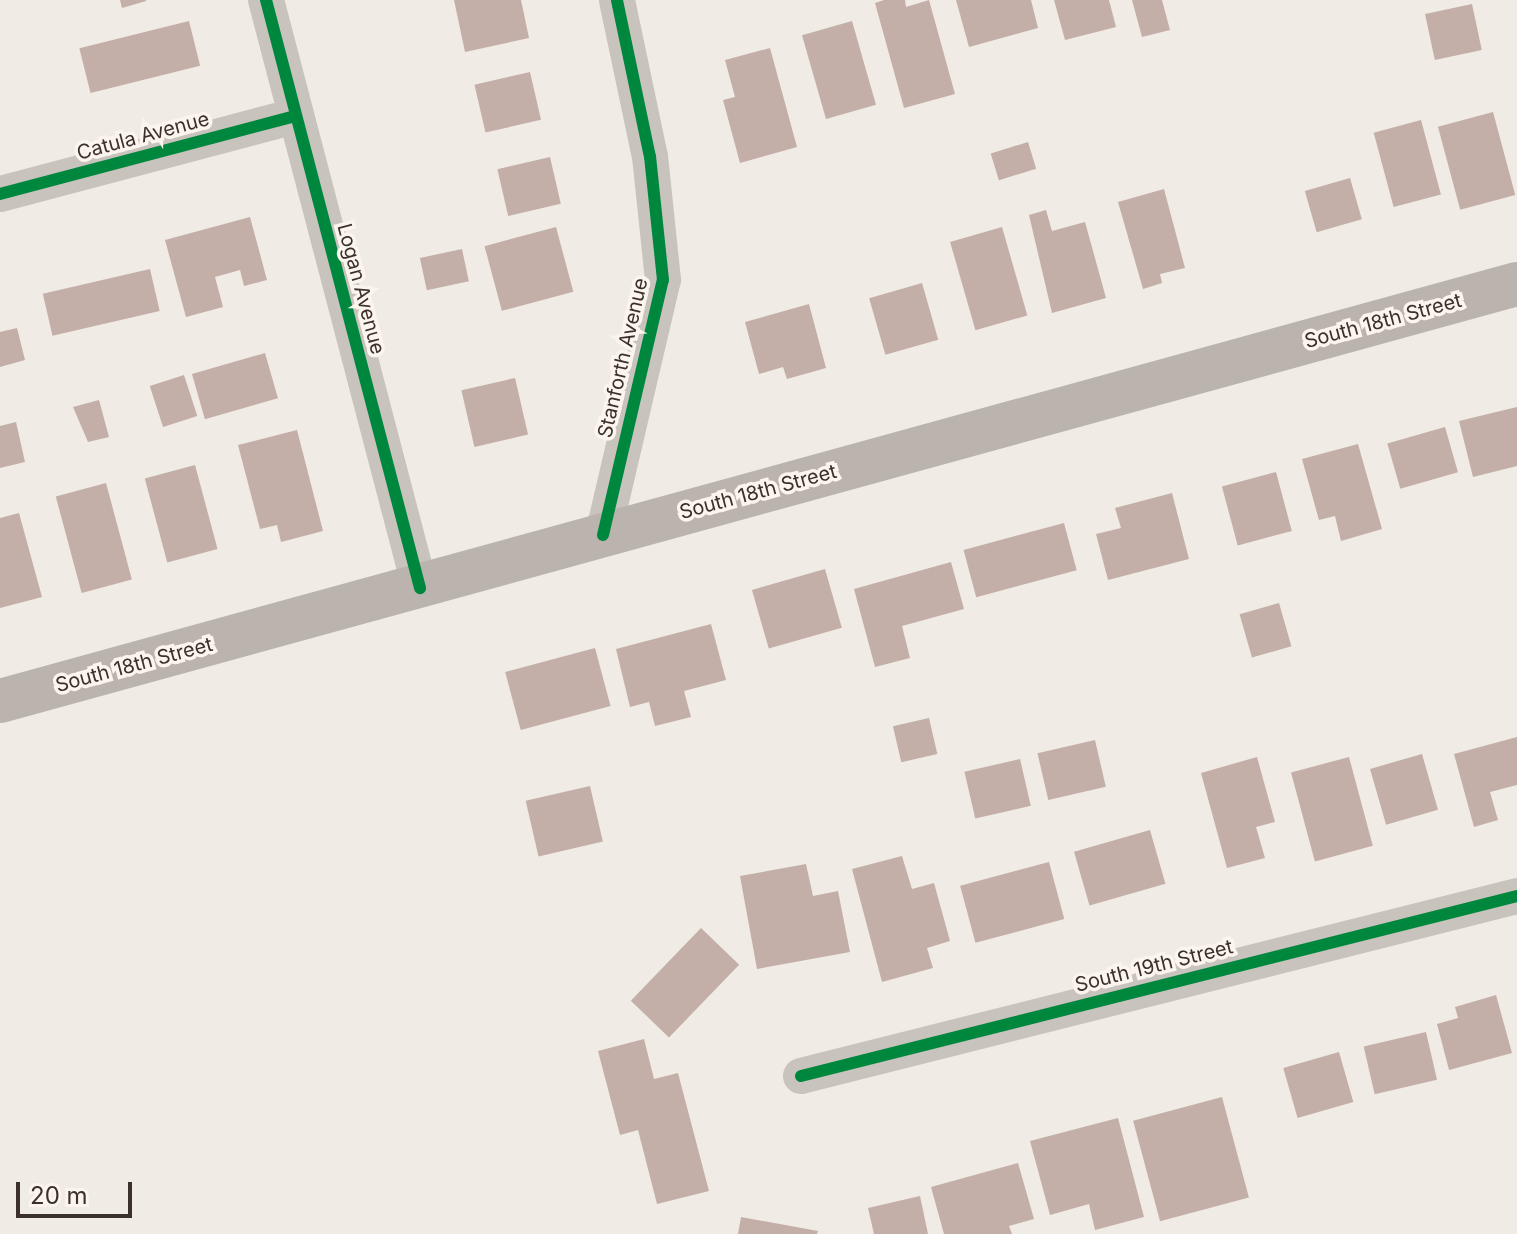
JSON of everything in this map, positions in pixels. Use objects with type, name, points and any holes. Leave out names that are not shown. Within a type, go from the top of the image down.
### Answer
[{"type":"main road","name":"South 18th Street","points":[[0,701],[1517,284]]},
{"type":"street","name":"Logan Avenue","points":[[266,0],[420,588]]},
{"type":"street","name":"Stanforth Avenue","points":[[603,535],[663,280],[650,157],[617,0]]},
{"type":"street","name":"Catula Avenue","points":[[0,194],[295,116]]},
{"type":"street","name":"South 19th Street","points":[[801,1076],[1517,896]]},
{"type":"building","points":[[120,0],[146,0],[146,1],[122,8]]},
{"type":"building","points":[[454,0],[521,0],[529,38],[465,52]]},
{"type":"building","points":[[905,0],[906,7],[929,0],[955,94],[904,108],[875,3]]},
{"type":"building","points":[[956,0],[1031,0],[1038,28],[969,47]]},
{"type":"building","points":[[1054,0],[1109,0],[1116,27],[1065,40]]},
{"type":"building","points":[[1132,0],[1162,0],[1170,30],[1142,37]]},
{"type":"building","points":[[1472,4],[1482,50],[1435,60],[1425,14]]},
{"type":"building","points":[[189,21],[200,66],[90,93],[79,48]]},
{"type":"building","points":[[852,21],[876,105],[826,119],[802,35]]},
{"type":"building","points":[[770,48],[797,147],[740,163],[723,100],[735,97],[725,60]]},
{"type":"building","points":[[530,72],[541,120],[485,133],[474,85]]},
{"type":"building","points":[[1493,112],[1515,195],[1460,210],[1438,127]]},
{"type":"building","points":[[1421,120],[1441,194],[1394,207],[1374,133]]},
{"type":"building","points":[[1028,142],[1036,169],[999,180],[991,153]]},
{"type":"building","points":[[550,157],[561,204],[508,216],[497,169]]},
{"type":"building","points":[[1350,178],[1362,219],[1317,232],[1305,191]]},
{"type":"building","points":[[1164,189],[1185,268],[1160,274],[1162,283],[1143,289],[1118,202]]},
{"type":"building","points":[[1046,210],[1052,231],[1085,222],[1106,298],[1052,313],[1029,215]]},
{"type":"building","points":[[250,217],[267,280],[244,286],[240,270],[215,277],[223,307],[186,317],[165,240]]},
{"type":"building","points":[[556,227],[573,292],[502,311],[485,246]]},
{"type":"building","points":[[1002,227],[1027,315],[975,330],[950,242]]},
{"type":"building","points":[[462,249],[469,281],[427,290],[420,258]]},
{"type":"building","points":[[150,269],[160,311],[52,336],[43,294]]},
{"type":"building","points":[[922,283],[938,340],[885,355],[869,298]]},
{"type":"building","points":[[809,304],[826,368],[787,379],[783,367],[759,374],[745,322]]},
{"type":"building","points":[[17,328],[25,360],[0,367],[0,332]]},
{"type":"building","points":[[265,353],[278,398],[205,419],[192,374]]},
{"type":"building","points":[[184,375],[197,416],[163,427],[150,386]]},
{"type":"building","points":[[515,378],[528,435],[474,447],[461,390]]},
{"type":"building","points":[[99,400],[109,437],[88,442],[73,407]]},
{"type":"building","points":[[1517,407],[1517,466],[1473,477],[1459,421]]},
{"type":"building","points":[[16,422],[25,462],[0,468],[0,426]]},
{"type":"building","points":[[1445,427],[1458,472],[1400,489],[1387,444]]},
{"type":"building","points":[[297,430],[323,531],[281,542],[277,525],[260,529],[238,445]]},
{"type":"building","points":[[1358,444],[1382,529],[1341,541],[1335,516],[1319,520],[1302,459]]},
{"type":"building","points":[[195,465],[218,549],[167,562],[145,478]]},
{"type":"building","points":[[1276,472],[1292,531],[1238,545],[1222,486]]},
{"type":"building","points":[[106,483],[132,580],[82,593],[56,496]]},
{"type":"building","points":[[1172,493],[1189,559],[1108,580],[1096,534],[1121,528],[1115,508]]},
{"type":"building","points":[[19,513],[42,597],[0,608],[0,518]]},
{"type":"building","points":[[1064,523],[1077,570],[976,597],[964,550]]},
{"type":"building","points":[[951,562],[964,609],[902,626],[910,658],[875,667],[854,589]]},
{"type":"building","points":[[825,569],[842,628],[769,649],[752,590]]},
{"type":"building","points":[[1279,603],[1291,646],[1252,658],[1240,614]]},
{"type":"building","points":[[711,624],[726,680],[684,691],[691,717],[655,726],[649,702],[630,707],[616,649]]},
{"type":"building","points":[[595,648],[611,706],[521,730],[505,672]]},
{"type":"building","points":[[929,718],[937,754],[901,762],[893,726]]},
{"type":"building","points":[[1517,737],[1517,785],[1490,792],[1498,820],[1474,827],[1454,754]]},
{"type":"building","points":[[1095,740],[1106,787],[1048,800],[1038,753]]},
{"type":"building","points":[[1422,754],[1438,810],[1386,825],[1370,769]]},
{"type":"building","points":[[1257,757],[1275,822],[1256,827],[1265,858],[1227,868],[1201,773]]},
{"type":"building","points":[[1349,757],[1373,846],[1315,861],[1291,773]]},
{"type":"building","points":[[1020,759],[1031,806],[975,819],[964,772]]},
{"type":"building","points":[[590,786],[603,842],[539,856],[526,801]]},
{"type":"building","points":[[1150,830],[1165,884],[1089,906],[1074,852]]},
{"type":"building","points":[[902,856],[912,889],[934,883],[950,941],[927,948],[933,968],[882,982],[852,869]]},
{"type":"building","points":[[1049,862],[1064,919],[975,943],[960,886]]},
{"type":"building","points":[[806,864],[813,896],[838,891],[850,952],[757,969],[740,876]]},
{"type":"building","points":[[701,928],[739,965],[669,1037],[631,1001]]},
{"type":"building","points":[[1496,995],[1512,1053],[1449,1070],[1437,1024],[1458,1018],[1455,1007]]},
{"type":"building","points":[[1426,1032],[1437,1080],[1375,1094],[1364,1046]]},
{"type":"building","points":[[644,1039],[654,1079],[678,1073],[709,1191],[657,1204],[638,1130],[620,1135],[598,1051]]},
{"type":"building","points":[[1339,1052],[1353,1102],[1298,1118],[1283,1068]]},
{"type":"building","points":[[1222,1097],[1249,1197],[1160,1221],[1133,1121]]},
{"type":"building","points":[[1118,1118],[1144,1217],[1095,1230],[1089,1204],[1050,1215],[1030,1141]]},
{"type":"building","points":[[1018,1163],[1034,1219],[1009,1226],[1012,1234],[944,1234],[931,1187]]},
{"type":"building","points":[[920,1196],[928,1234],[874,1234],[868,1208]]},
{"type":"building","points":[[741,1217],[818,1231],[817,1234],[738,1234]]},
{"type":"cycle path","points":[[266,0],[420,588]]},
{"type":"cycle path","points":[[603,535],[663,280],[650,157],[617,0]]},
{"type":"cycle path","points":[[0,194],[295,116]]},
{"type":"cycle path","points":[[801,1076],[1517,896]]}]
